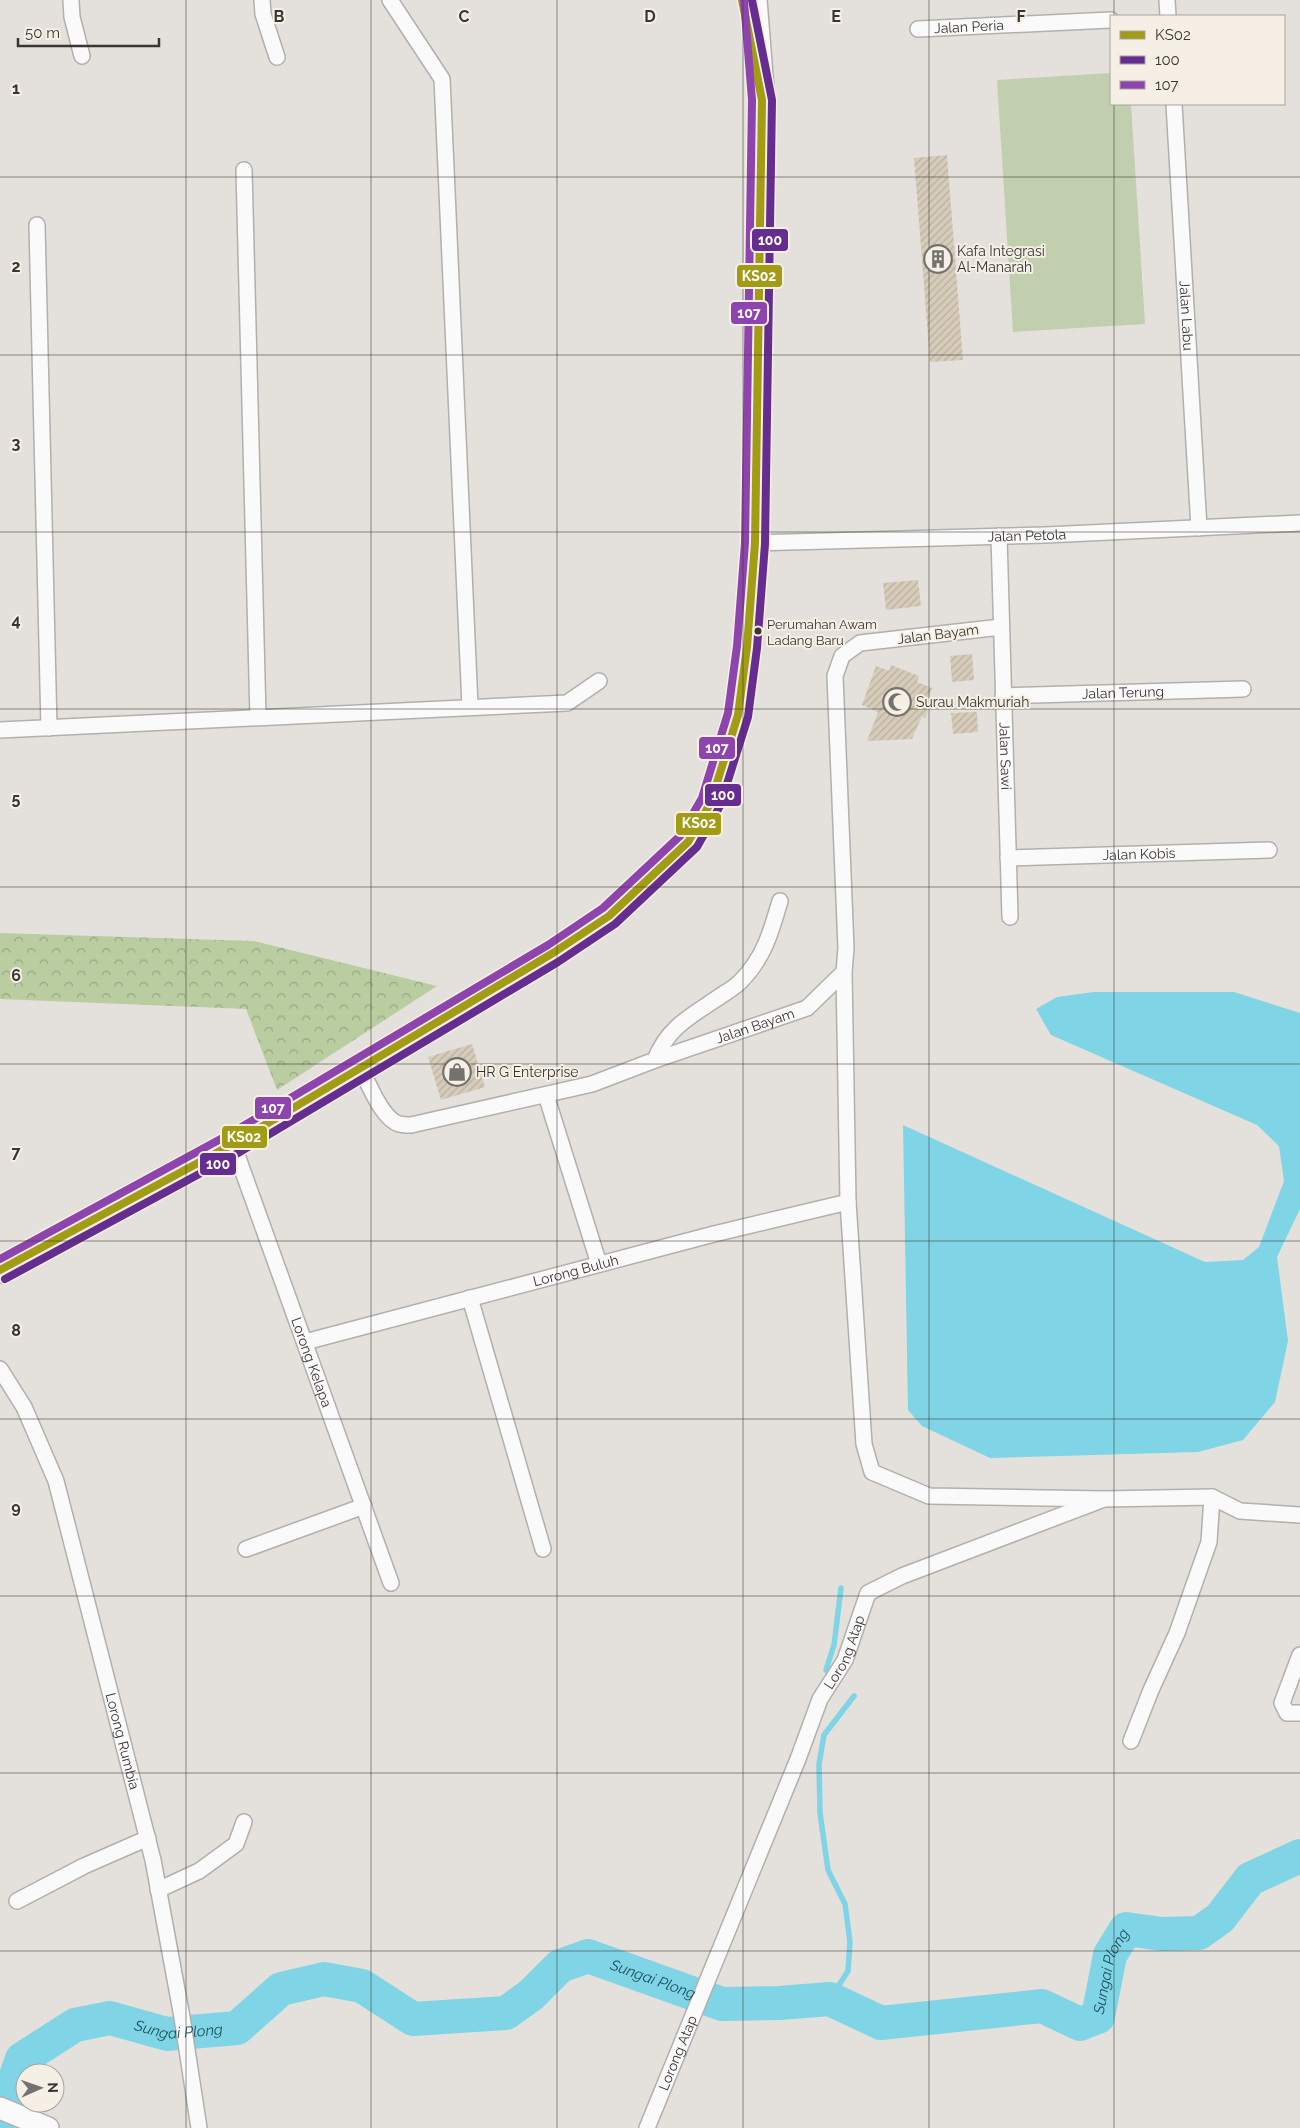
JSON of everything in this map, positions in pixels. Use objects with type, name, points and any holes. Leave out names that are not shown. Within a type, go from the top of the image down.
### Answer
[{"type":"highway","points":[[742,0],[762,100]]},
{"type":"highway","points":[[0,1270],[233,1144],[541,960],[609,916],[688,842],[711,802],[738,715],[747,647],[755,543],[762,100],[754,0]]},
{"type":"main road","points":[[0,2108],[43,2126]]},
{"type":"street","points":[[71,0],[72,17],[82,56]]},
{"type":"street","points":[[262,0],[263,14],[277,58]]},
{"type":"street","points":[[390,0],[442,79],[456,435],[470,706]]},
{"type":"street","points":[[1168,0],[1168,15]]},
{"type":"street","name":"Jalan Peria","points":[[918,29],[1110,20]]},
{"type":"street","name":"Jalan Labu","points":[[1174,105],[1199,528]]},
{"type":"street","points":[[244,170],[258,718]]},
{"type":"street","points":[[36,225],[49,728]]},
{"type":"street","name":"Jalan Petola","points":[[755,543],[999,536],[1300,523]]},
{"type":"street","name":"Jalan Sawi","points":[[999,536],[1010,917]]},
{"type":"street","name":"Jalan Bayam","points":[[361,1069],[383,1110],[391,1120],[399,1124],[411,1125],[592,1084],[655,1060],[807,1008],[844,972],[846,948],[835,676],[842,656],[860,643],[1001,626]]},
{"type":"street","points":[[0,730],[470,706],[567,703],[600,681]]},
{"type":"street","name":"Jalan Terung","points":[[1003,696],[1243,689]]},
{"type":"street","name":"Jalan Kobis","points":[[1008,858],[1269,850]]},
{"type":"street","points":[[655,1060],[665,1039],[683,1020],[739,983],[759,960],[772,930],[780,901]]},
{"type":"street","points":[[844,972],[848,1202],[864,1444],[872,1472],[929,1496],[1104,1499]]},
{"type":"street","points":[[546,1095],[599,1264]]},
{"type":"street","name":"Lorong Kelapa","points":[[233,1144],[392,1583]]},
{"type":"street","name":"Lorong Buluh","points":[[305,1342],[758,1223],[848,1202]]},
{"type":"street","points":[[470,1298],[543,1549]]},
{"type":"street","name":"Lorong Rumbia","points":[[0,1369],[24,1407],[56,1481],[148,1838],[182,2017],[199,2128]]},
{"type":"street","points":[[1131,1741],[1151,1690],[1178,1633],[1209,1542],[1212,1497]]},
{"type":"street","name":"Lorong Atap","points":[[646,2128],[798,1759],[820,1699],[845,1660],[868,1593],[902,1576],[1104,1499],[1212,1497],[1240,1511],[1300,1514]]},
{"type":"street","points":[[246,1548],[364,1506]]},
{"type":"street","points":[[1300,1655],[1282,1703],[1287,1713],[1300,1713]]},
{"type":"street","points":[[158,1890],[199,1871],[236,1844],[244,1822]]},
{"type":"street","points":[[17,1901],[84,1866],[148,1838]]},
{"type":"green space","points":[[1110,73],[1110,105],[1131,105],[1145,324],[1013,332],[997,80]]},
{"type":"green space","points":[[0,933],[254,941],[437,986],[277,1090],[246,1009],[0,999]]},
{"type":"water","points":[[1094,992],[1234,992],[1300,1013],[1300,1209],[1277,1257],[1288,1341],[1275,1402],[1243,1440],[1198,1452],[990,1458],[922,1426],[908,1410],[903,1125],[1205,1262],[1243,1260],[1259,1247],[1284,1181],[1279,1146],[1257,1125],[1051,1035],[1036,1009],[1057,997]]},
{"type":"building","name":"Kafa Integrasi Al-Manarah","points":[[947,155],[963,360],[930,362],[914,158]]},
{"type":"building","points":[[918,580],[921,606],[886,610],[883,583]]},
{"type":"building","points":[[972,654],[974,680],[952,682],[950,656]]},
{"type":"building","name":"Surau Makmuriah","points":[[891,665],[919,676],[917,682],[932,688],[929,697],[933,699],[925,718],[922,716],[912,739],[867,741],[878,712],[862,705],[876,666],[889,671]]},
{"type":"building","points":[[977,712],[978,732],[953,734],[951,713]]},
{"type":"building","name":"HR G Enterprise","points":[[472,1044],[485,1087],[441,1100],[428,1057]]},
{"type":"waterway","points":[[832,1676],[826,1670],[834,1645],[841,1588]]},
{"type":"waterway","points":[[830,1999],[848,1971],[850,1942],[845,1904],[828,1870],[820,1813],[819,1764],[824,1735],[854,1696]]},
{"type":"waterway","name":"Sungai Plong","points":[[0,2120],[22,2059],[75,2025],[110,2018],[167,2034],[237,2028],[281,1989],[324,1979],[362,1986],[413,2019],[506,2013],[531,1995],[560,1966],[588,1956],[722,2004],[779,2003],[830,1999],[881,2023],[1042,2006],[1080,2024],[1098,2017],[1110,1955],[1126,1929],[1162,1934],[1199,1933],[1220,1918],[1250,1879],[1300,1856]]},
{"type":"transit line","name":"KS02","points":[[0,1270],[233,1144],[553,953],[609,916],[688,842],[711,802],[738,715],[747,647],[755,543],[762,100],[742,0]]},
{"type":"transit line","name":"100","points":[[5,1279],[238,1153],[558,962],[615,924],[697,847],[720,806],[748,717],[757,648],[765,544],[772,100],[752,0]]},
{"type":"transit line","name":"107","points":[[0,1259],[228,1135],[548,945],[603,908],[680,836],[702,798],[728,713],[737,646],[745,543],[752,100],[744,1]]},
{"type":"place","name":"Kafa Integrasi Al-Manarah","points":[[938,259]]},
{"type":"place","name":"Perumahan Awam Ladang Baru","points":[[758,631]]},
{"type":"place","name":"Surau Makmuriah","points":[[897,702]]},
{"type":"place","name":"HR G Enterprise","points":[[457,1072]]}]
